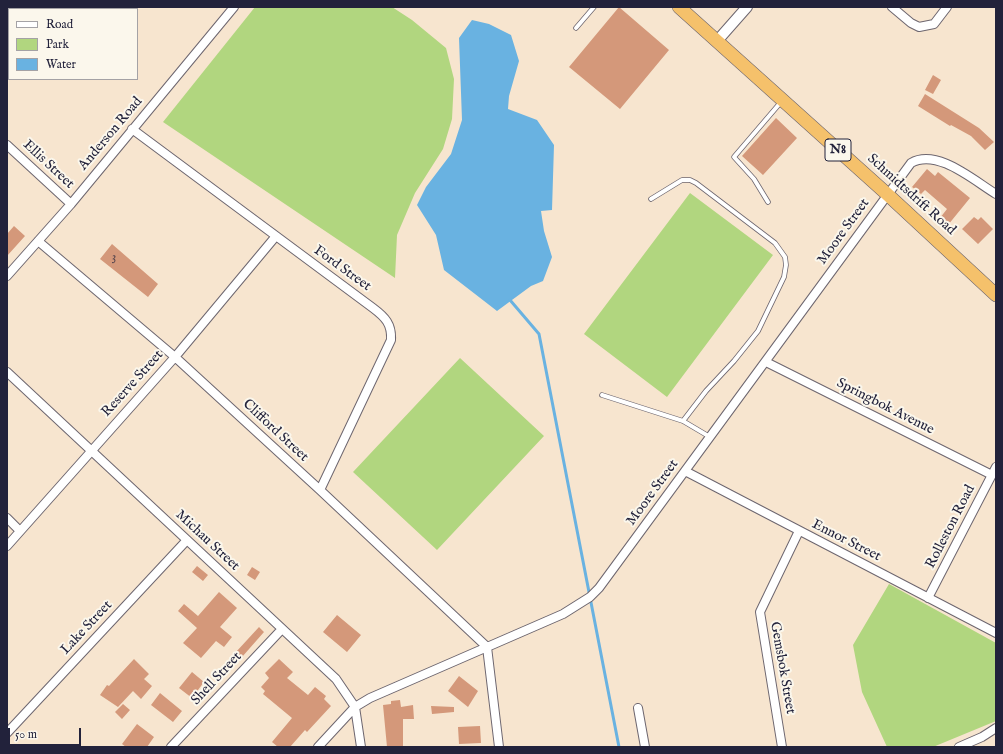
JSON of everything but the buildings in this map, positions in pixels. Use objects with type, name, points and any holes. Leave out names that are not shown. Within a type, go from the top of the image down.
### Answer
[{"type":"highway","name":"Schmidtsdrift Road","points":[[679,7],[888,194],[996,295]]},
{"type":"street","name":"Anderson Road","points":[[7,276],[70,204],[234,7]]},
{"type":"street","points":[[717,42],[747,7]]},
{"type":"street","points":[[892,7],[911,23],[919,27],[934,24],[947,7]]},
{"type":"street","name":"Ford Street","points":[[132,129],[373,308],[388,322],[391,332],[391,340],[320,490]]},
{"type":"street","name":"Ellis Street","points":[[7,145],[70,204]]},
{"type":"street","name":"Moore Street","points":[[355,707],[402,683],[563,614],[590,597],[599,588],[766,362],[910,163],[923,158],[943,162],[996,194]]},
{"type":"street","name":"Reserve Street","points":[[7,546],[175,357],[276,236]]},
{"type":"street","name":"Clifford Street","points":[[38,241],[175,357],[320,490],[487,647]]},
{"type":"street","name":"Springbok Avenue","points":[[766,362],[992,476]]},
{"type":"street","name":"Michau Street","points":[[7,372],[336,679],[355,707],[361,747]]},
{"type":"street","name":"Rolleston Road","points":[[928,598],[996,467]]},
{"type":"street","name":"Ennor Street","points":[[685,471],[996,633]]},
{"type":"street","points":[[7,518],[20,531]]},
{"type":"street","name":"Gemsbok Street","points":[[782,747],[760,612],[762,605],[799,531]]},
{"type":"street","name":"Lake Street","points":[[7,733],[187,540]]},
{"type":"street","name":"Shell Street","points":[[171,747],[282,629]]},
{"type":"street","points":[[487,647],[499,747]]},
{"type":"street","points":[[318,747],[355,707]]},
{"type":"street","points":[[638,708],[645,747]]},
{"type":"street","points":[[959,747],[982,737],[996,728]]},
{"type":"lane","points":[[576,28],[594,7]]},
{"type":"lane","points":[[768,202],[754,179],[734,157],[782,100]]},
{"type":"lane","points":[[651,199],[682,180],[686,179],[696,183],[775,243],[782,251],[786,265],[784,277],[758,331],[734,362],[706,391],[684,421]]},
{"type":"lane","points":[[602,395],[684,421],[710,437]]},
{"type":"green space","points":[[255,7],[392,7],[412,20],[446,48],[454,79],[452,119],[443,149],[415,193],[397,235],[395,278],[163,122]]},
{"type":"green space","points":[[690,193],[773,255],[667,397],[584,334]]},
{"type":"green space","points":[[460,358],[544,436],[437,550],[353,472]]},
{"type":"green space","points":[[889,584],[996,643],[996,721],[933,747],[887,747],[862,692],[853,645]]},
{"type":"water","points":[[472,20],[489,24],[511,35],[519,61],[509,96],[508,109],[537,120],[554,145],[552,210],[541,211],[544,231],[552,257],[543,281],[531,286],[497,311],[444,270],[436,235],[417,205],[426,187],[451,154],[462,120],[459,38]]},
{"type":"waterway","points":[[510,300],[539,334],[619,747]]}]
